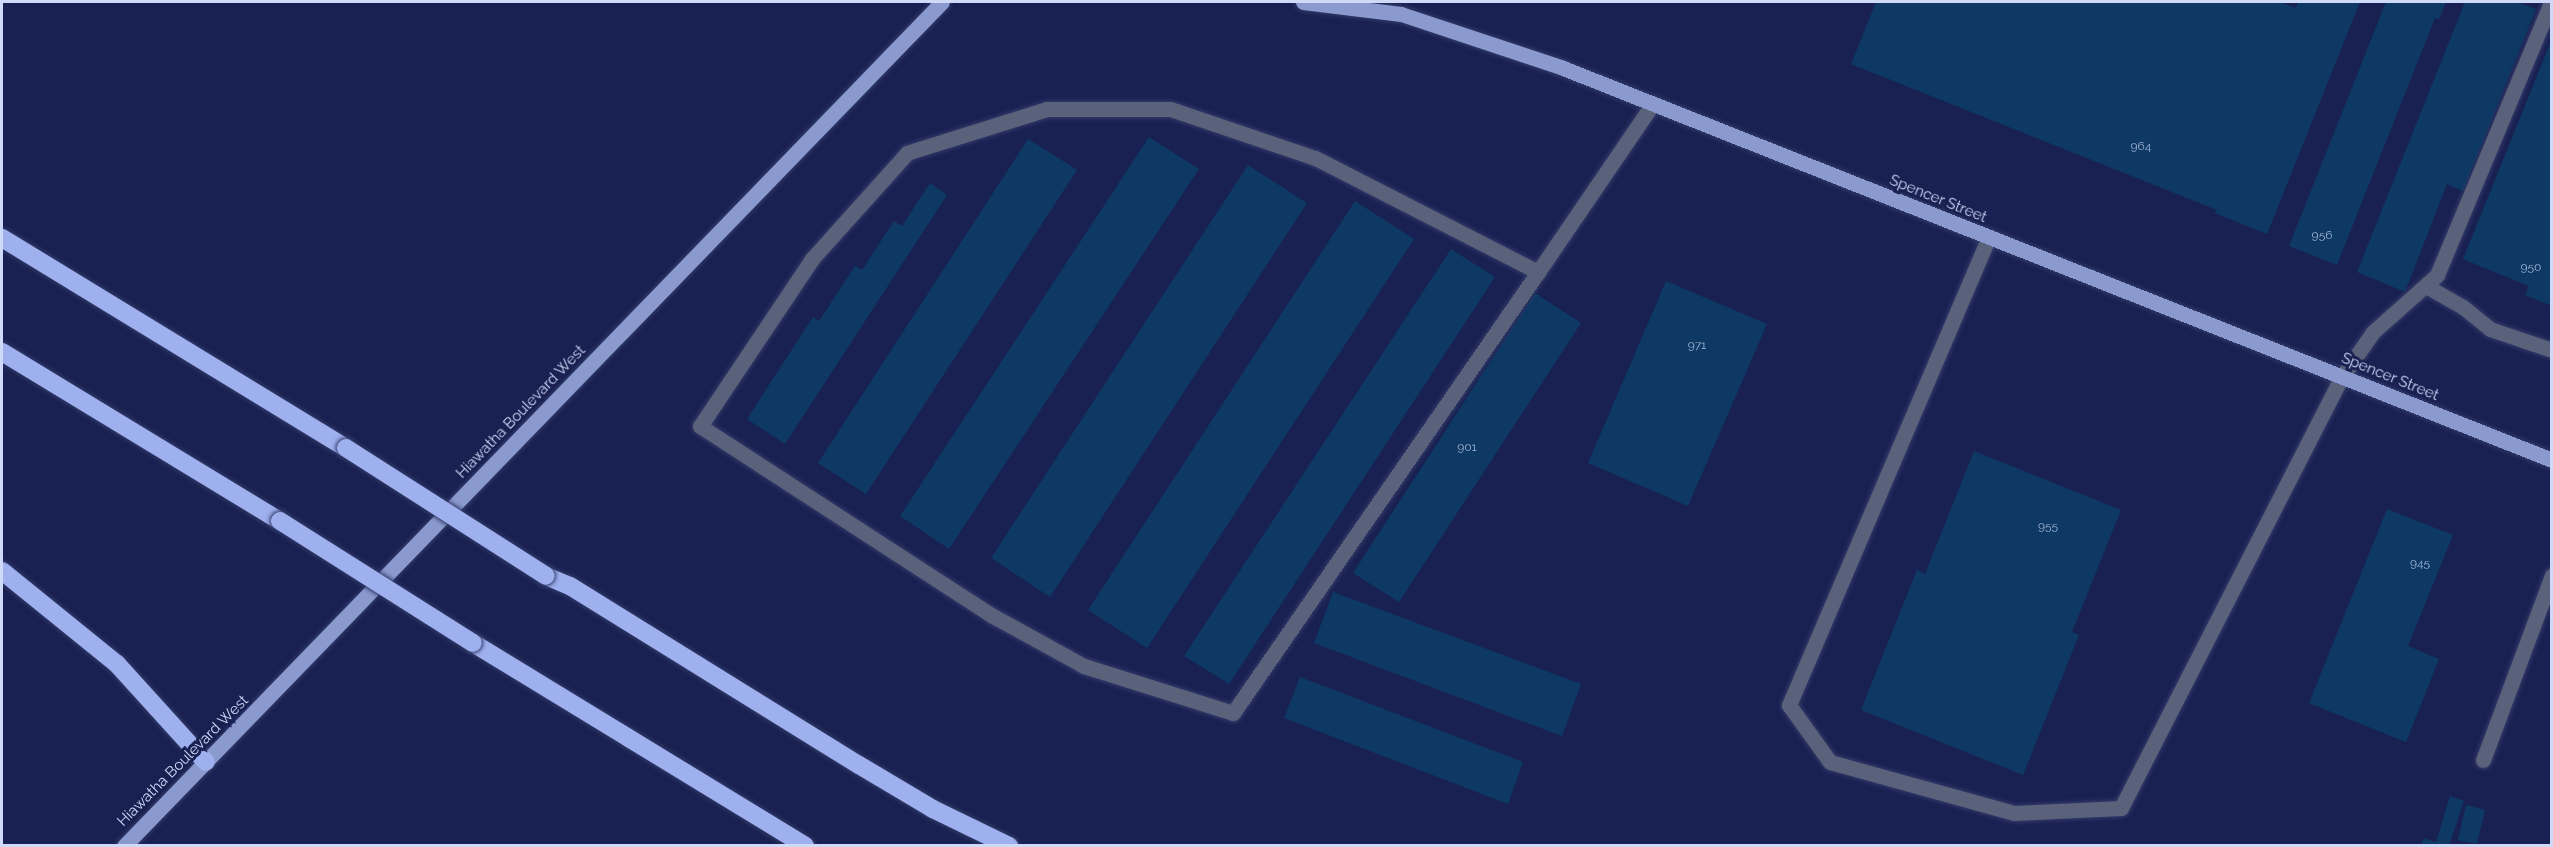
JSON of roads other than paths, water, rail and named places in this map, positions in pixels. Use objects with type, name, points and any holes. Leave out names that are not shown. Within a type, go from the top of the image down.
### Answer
[{"type":"highway","points":[[2,238],[346,448],[546,576],[579,592],[877,776],[1009,846]]},
{"type":"highway","points":[[2,352],[805,846]]},
{"type":"highway","points":[[2,570],[117,664],[206,762]]},
{"type":"main road","name":"Hiawatha Boulevard West","points":[[124,846],[942,2]]},
{"type":"main road","name":"Spencer Street","points":[[1303,2],[1401,14],[1563,68],[2552,460]]},
{"type":"lane","points":[[1988,238],[1789,705],[1830,762],[2014,813],[2121,808],[2341,378],[2373,332],[2438,275],[2552,2]]},
{"type":"lane","points":[[1538,272],[1315,158],[1170,109],[1047,109],[907,153],[812,260],[700,426],[993,616],[1083,666],[1233,713],[1538,272],[1652,105]]},
{"type":"lane","points":[[2426,286],[2463,307],[2490,329],[2552,350]]},
{"type":"lane","points":[[2483,760],[2552,575]]}]
